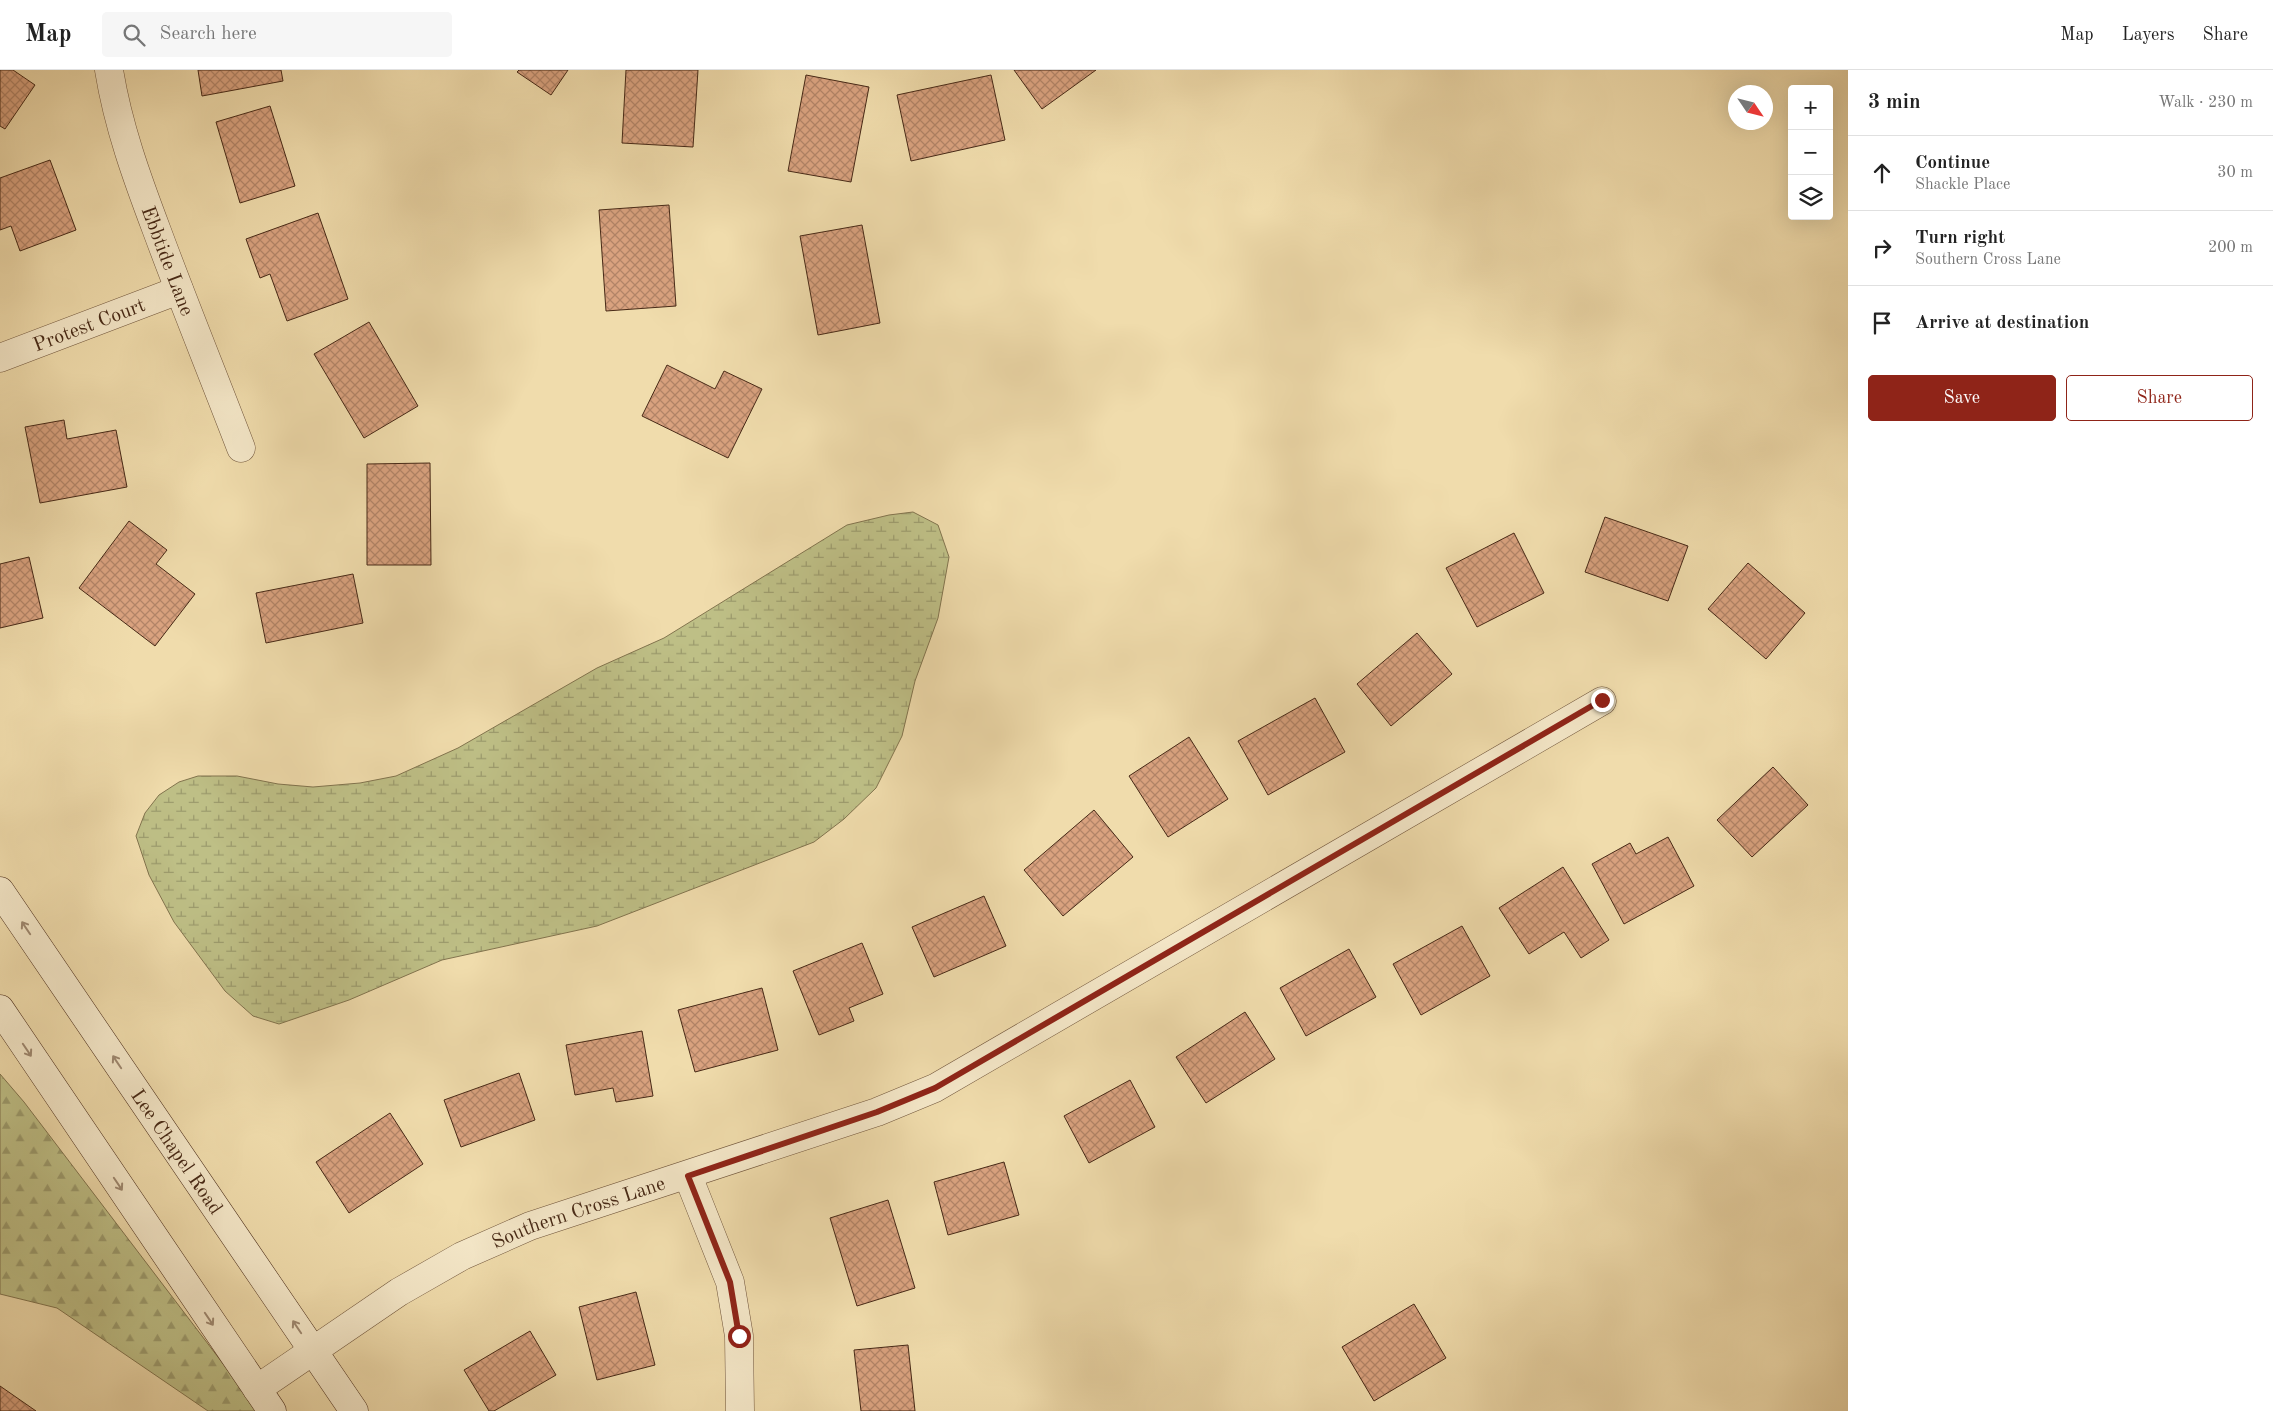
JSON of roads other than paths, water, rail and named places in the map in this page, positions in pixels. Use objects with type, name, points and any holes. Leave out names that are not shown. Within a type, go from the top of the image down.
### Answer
[{"type":"street","name":"Ebbtide Lane","points":[[109,70],[113,96],[129,155],[179,290],[242,448]]},
{"type":"street","name":"Protest Court","points":[[0,358],[179,290]]},
{"type":"street","name":"Southern Cross Lane","points":[[264,1400],[313,1351],[399,1292],[462,1256],[530,1226],[688,1176],[877,1112],[935,1088],[1602,700]]},
{"type":"street","name":"Lee Chapel Road","points":[[0,891],[354,1411]]},
{"type":"street","points":[[0,1009],[264,1400]]},
{"type":"street","points":[[688,1176],[730,1282],[739,1336],[740,1411]]}]
